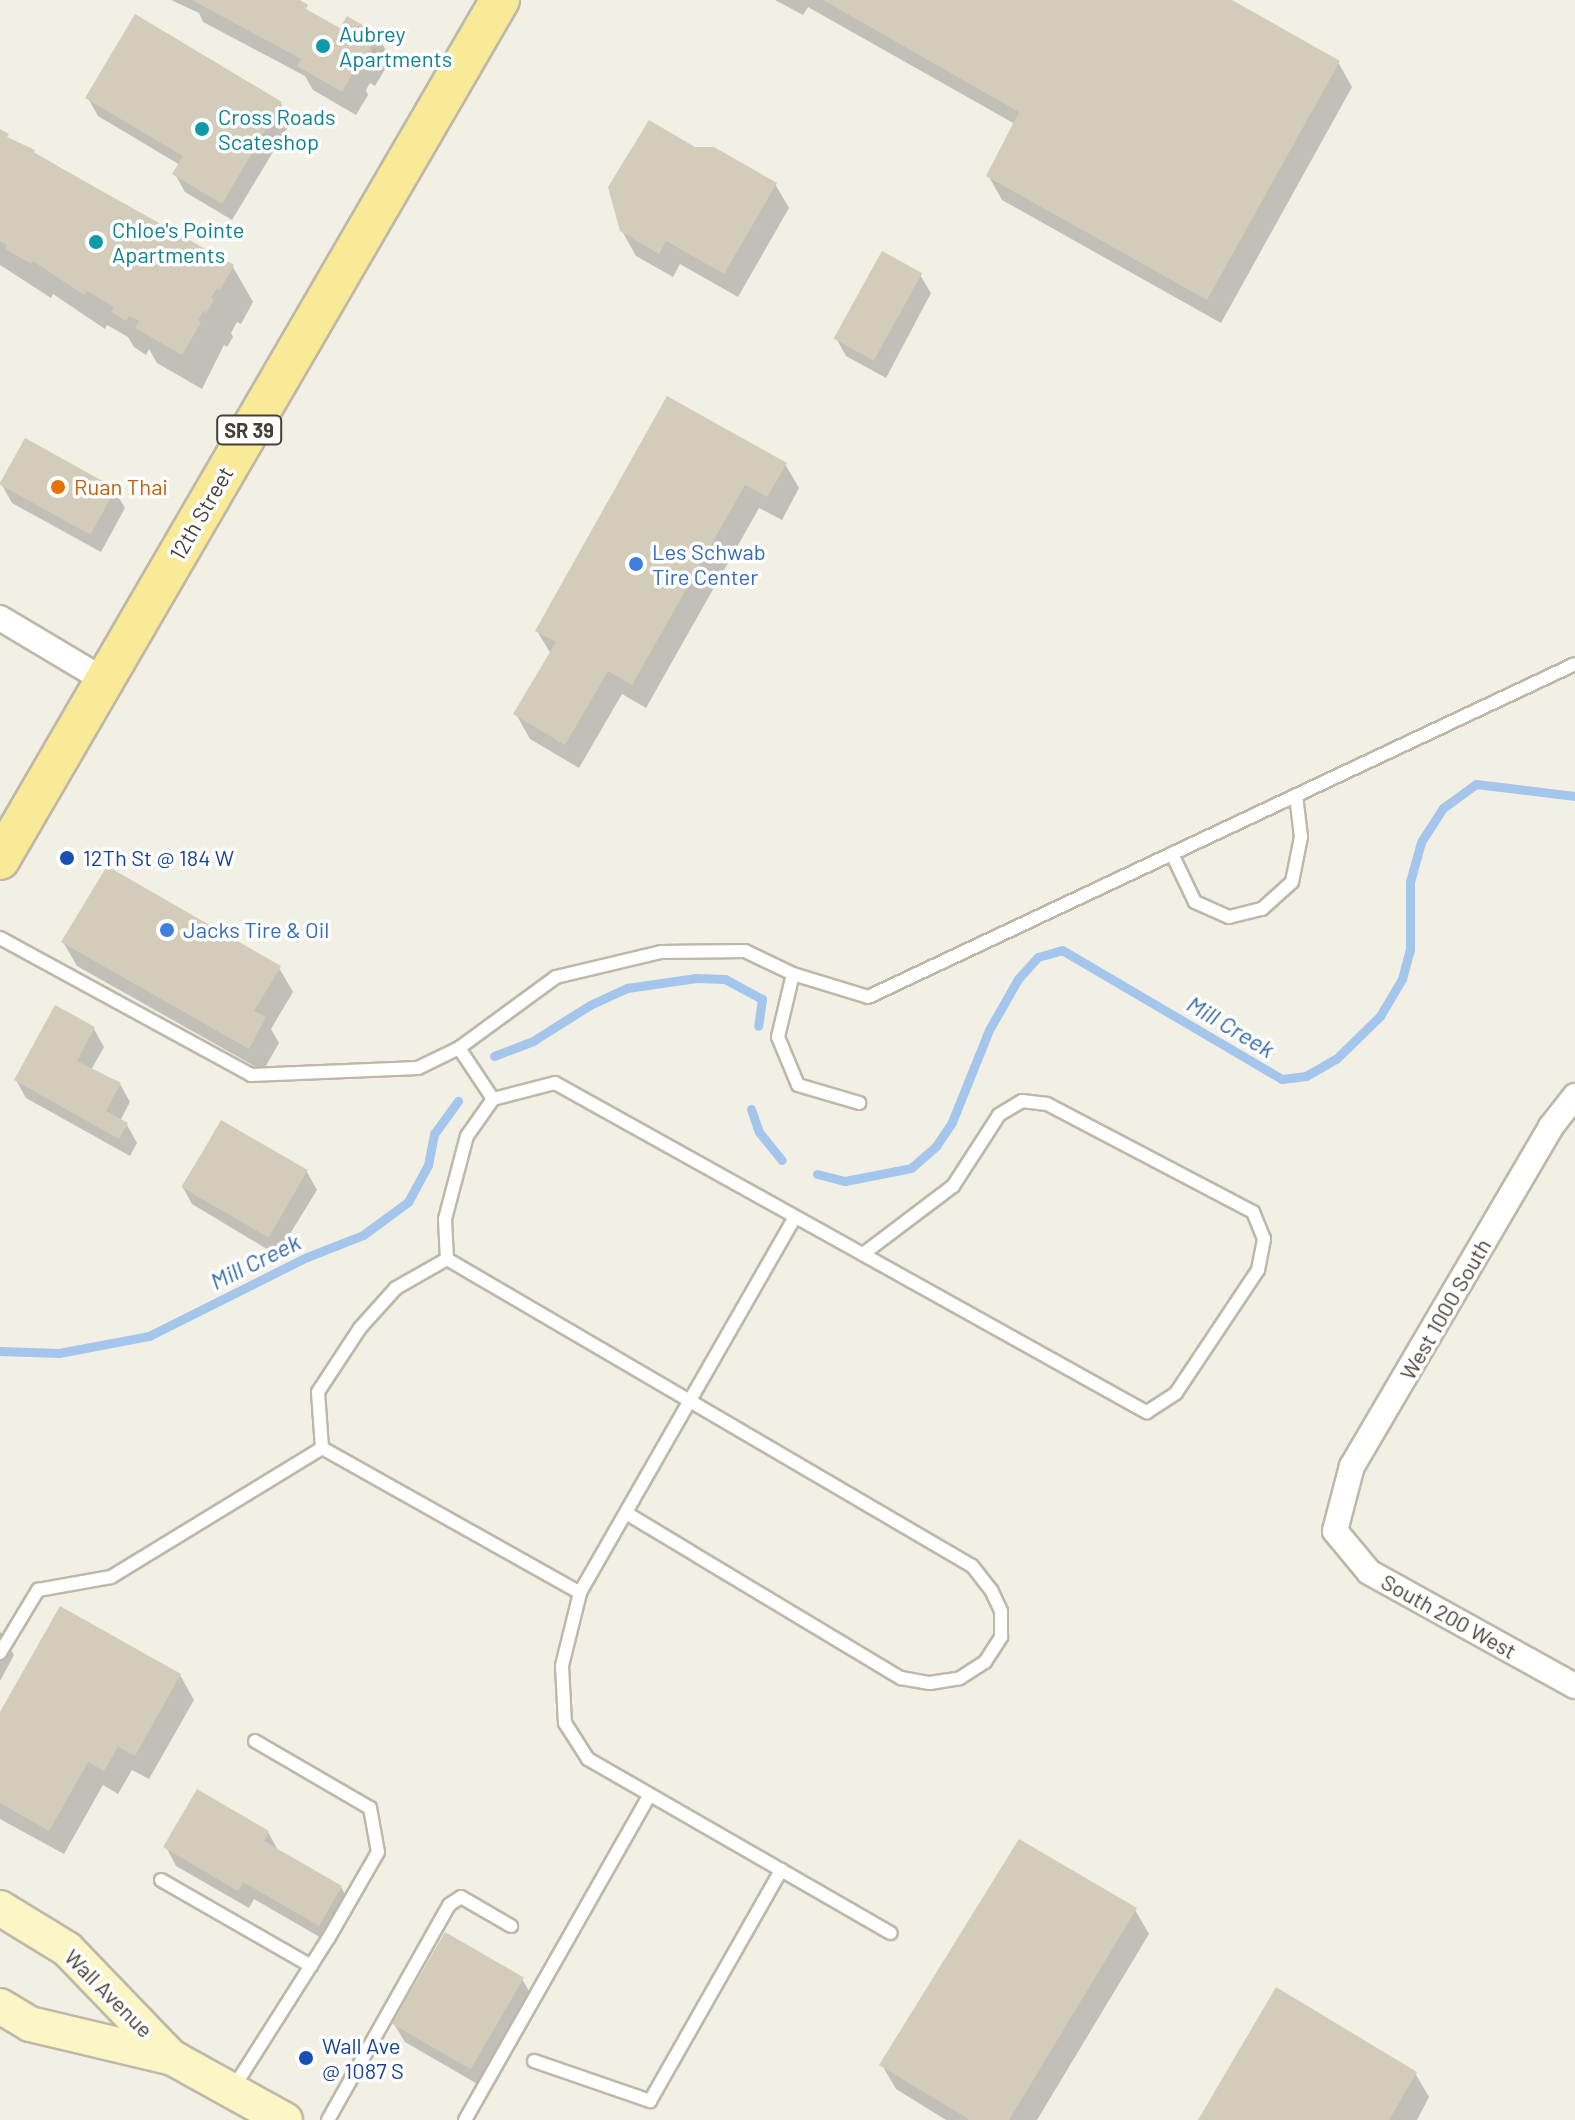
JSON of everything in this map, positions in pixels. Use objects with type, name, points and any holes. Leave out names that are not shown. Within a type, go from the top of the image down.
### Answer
[{"type":"main road","name":"12th Street","points":[[0,860],[496,1]]},
{"type":"main road","name":"Wall Avenue","points":[[0,1908],[67,1949],[173,2058]]},
{"type":"main road","name":"Wall Avenue","points":[[0,2006],[30,2024],[173,2058],[285,2120]]},
{"type":"street","points":[[0,618],[104,680]]},
{"type":"street","name":"West 1000 South","points":[[1335,1531],[1352,1466],[1551,1127],[1575,1096]]},
{"type":"street","name":"South 200 West","points":[[1335,1531],[1369,1572],[1575,1686]]},
{"type":"lane","points":[[0,938],[251,1075],[418,1068],[459,1048],[556,977],[661,952],[745,951],[793,974],[868,997],[1575,664]]},
{"type":"lane","points":[[1172,854],[1195,902],[1229,917],[1262,909],[1292,882],[1301,837],[1296,795]]},
{"type":"lane","points":[[793,974],[778,1037],[798,1085],[859,1103]]},
{"type":"lane","points":[[459,1048],[493,1099]]},
{"type":"lane","points":[[447,1259],[445,1219],[467,1136],[493,1099],[555,1083],[1147,1412],[1176,1393],[1258,1270],[1264,1239],[1253,1212],[1047,1104],[1022,1101],[999,1115],[953,1186],[863,1254]]},
{"type":"lane","points":[[795,1217],[580,1593],[562,1666],[565,1723],[588,1759],[891,1933]]},
{"type":"lane","points":[[447,1259],[972,1566],[991,1590],[1001,1611],[1001,1637],[985,1662],[960,1678],[930,1683],[901,1678],[626,1513]]},
{"type":"lane","points":[[322,1448],[318,1392],[360,1328],[396,1288],[447,1259]]},
{"type":"lane","points":[[322,1448],[580,1593]]},
{"type":"lane","points":[[0,1653],[38,1590],[111,1577],[322,1448]]},
{"type":"lane","points":[[232,2090],[311,1966],[378,1852],[370,1808],[255,1741]]},
{"type":"lane","points":[[465,2120],[650,1795]]},
{"type":"lane","points":[[534,2061],[650,2101],[781,1870]]},
{"type":"lane","points":[[161,1880],[311,1966]]},
{"type":"lane","points":[[328,2120],[449,1905],[461,1897],[511,1926]]},
{"type":"path","points":[[372,49],[402,59]]},
{"type":"building","name":"Aubrey Apartments","points":[[192,0],[300,0],[308,5],[306,9],[340,28],[347,16],[378,34],[361,63],[356,60],[352,67],[355,69],[342,92],[297,66],[301,59]]},
{"type":"building","points":[[823,0],[1232,0],[1340,61],[1207,300],[986,176],[1019,112]]},
{"type":"building","name":"Cross Roads Scateshop","points":[[135,14],[282,102],[222,204],[172,174],[183,156],[85,98]]},
{"type":"building","points":[[649,120],[695,147],[714,147],[777,183],[724,274],[666,241],[659,254],[620,231],[608,187]]},
{"type":"building","name":"Chloe's Pointe Apartments","points":[[0,129],[9,134],[7,137],[35,150],[34,153],[234,265],[220,290],[217,288],[211,298],[214,300],[206,313],[203,311],[198,321],[201,322],[182,355],[135,328],[139,321],[129,316],[126,321],[111,312],[114,307],[87,291],[84,295],[33,261],[31,264],[5,249],[7,245],[0,241]]},
{"type":"building","points":[[882,251],[922,273],[874,361],[834,338]]},
{"type":"building","name":"Les Schwab Tire Center","points":[[667,396],[787,463],[767,497],[745,485],[632,685],[608,671],[565,745],[513,714],[556,642],[535,631]]},
{"type":"building","name":"Ruan Thai","points":[[25,438],[116,488],[90,535],[0,485]]},
{"type":"building","points":[[107,866],[281,966],[254,1011],[266,1017],[249,1049],[61,942]]},
{"type":"building","points":[[55,1005],[95,1027],[77,1061],[121,1083],[106,1111],[128,1123],[119,1139],[14,1080]]},
{"type":"building","points":[[221,1120],[308,1170],[269,1238],[182,1188]]},
{"type":"building","points":[[60,1606],[181,1674],[135,1756],[118,1747],[104,1771],[88,1762],[49,1831],[0,1803],[0,1712]]},
{"type":"building","points":[[197,1789],[269,1831],[264,1841],[342,1886],[319,1926],[243,1882],[238,1891],[163,1847]]},
{"type":"building","points":[[1019,1839],[1137,1908],[1009,2120],[970,2120],[879,2065]]},
{"type":"building","points":[[445,1932],[524,1978],[471,2069],[392,2024]]},
{"type":"building","points":[[1276,1987],[1417,2072],[1389,2120],[1198,2120]]},
{"type":"waterway","name":"Mill Creek","points":[[817,1174],[845,1181],[911,1168],[936,1146],[952,1122],[989,1030],[1018,979],[1038,957],[1062,950],[1282,1079],[1306,1076],[1336,1059],[1380,1016],[1402,979],[1410,950],[1410,882],[1421,842],[1443,808],[1476,784],[1575,796]]},
{"type":"waterway","name":"Mill Creek","points":[[494,1056],[533,1041],[590,1005],[627,988],[696,978],[725,979],[762,999],[758,1026]]},
{"type":"waterway","name":"Mill Creek","points":[[0,1351],[59,1353],[149,1336],[307,1257],[363,1235],[408,1202],[428,1165],[434,1134],[458,1101]]},
{"type":"waterway","name":"Mill Creek","points":[[751,1109],[759,1132],[782,1160]]},
{"type":"place","name":"Aubrey Apartments","points":[[323,46]]},
{"type":"place","name":"Cross Roads Scateshop","points":[[202,129]]},
{"type":"place","name":"Chloe's Pointe Apartments","points":[[96,242]]},
{"type":"place","name":"Ruan Thai","points":[[58,487]]},
{"type":"place","name":"Les Schwab Tire Center","points":[[636,564]]},
{"type":"place","name":"12Th St @ 184 W","points":[[67,858]]},
{"type":"place","name":"Jacks Tire & Oil","points":[[167,930]]},
{"type":"place","name":"Wall Ave @ 1087 S","points":[[306,2058]]}]
